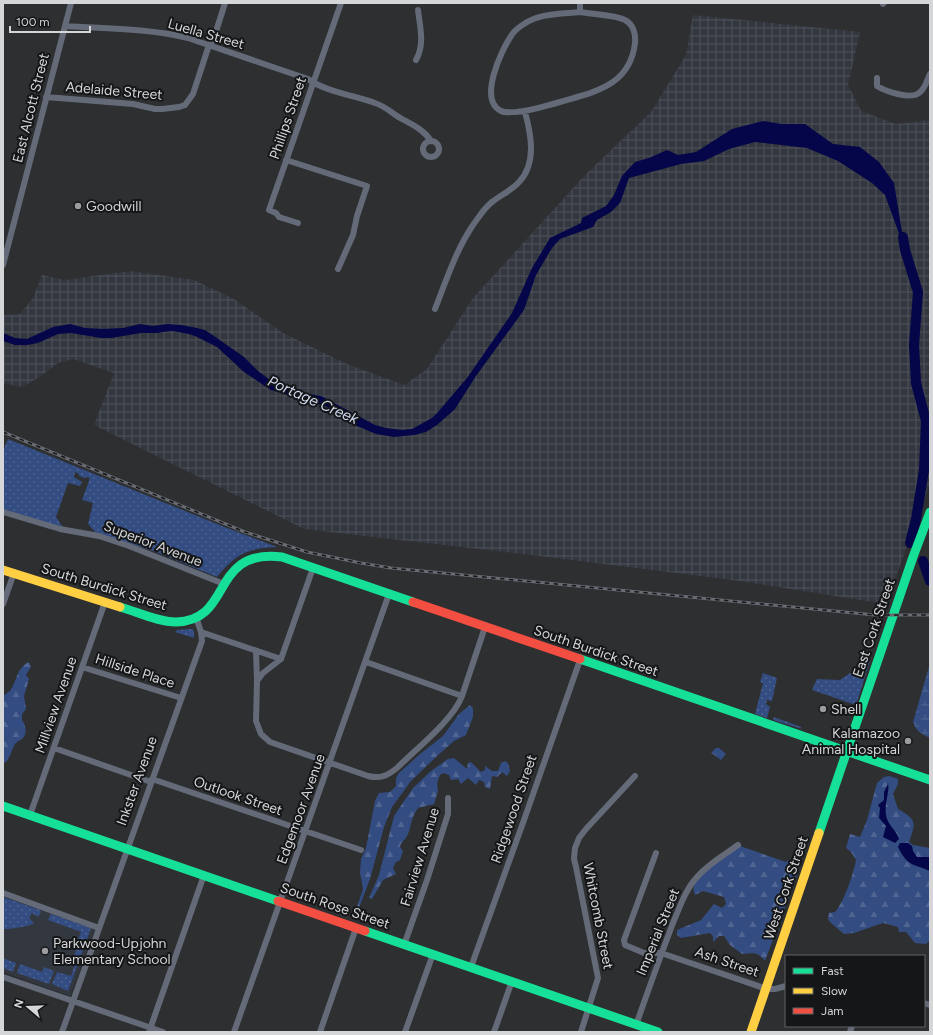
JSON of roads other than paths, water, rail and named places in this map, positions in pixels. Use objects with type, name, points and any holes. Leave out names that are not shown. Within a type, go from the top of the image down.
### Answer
[{"type":"street","name":"East Alcott Street","points":[[3,265],[71,3]]},
{"type":"street","points":[[209,45],[213,41],[226,3]]},
{"type":"street","name":"Phillips Street","points":[[298,223],[280,217],[276,213],[268,210],[341,3]]},
{"type":"street","points":[[580,3],[580,12]]},
{"type":"street","points":[[416,60],[422,44],[418,10]]},
{"type":"street","points":[[580,12],[623,19],[628,22],[634,31],[636,38],[633,54],[629,63],[614,82],[603,89],[525,112],[502,112],[492,101],[491,86],[498,61],[507,42],[516,30],[533,19],[551,15],[580,12]]},
{"type":"street","name":"Luella Street","points":[[65,26],[169,34],[209,45],[308,79],[313,83],[377,103],[396,116],[419,128],[431,141]]},
{"type":"street","name":"Adelaide Street","points":[[46,97],[126,103],[155,109],[179,107],[185,105],[193,94],[209,45]]},
{"type":"street","points":[[877,78],[877,86],[886,92],[913,96],[918,95],[926,84],[930,74]]},
{"type":"street","points":[[436,309],[450,271],[471,228],[491,202],[519,182],[527,171],[532,141],[525,112]]},
{"type":"street","points":[[286,160],[367,186],[357,216],[353,235],[338,269]]},
{"type":"street","name":"Superior Avenue","points":[[3,512],[60,529],[107,538],[224,584]]},
{"type":"street","name":"East Cork Street","points":[[847,752],[913,557],[926,532],[930,512]]},
{"type":"street","name":"South Burdick Street","points":[[224,584],[236,568],[251,559],[264,555],[274,556],[390,594],[930,780]]},
{"type":"street","points":[[257,681],[263,673],[281,659],[313,568]]},
{"type":"street","name":"South Burdick Street","points":[[3,570],[169,622],[187,621],[196,617]]},
{"type":"street","points":[[3,604],[14,573]]},
{"type":"street","points":[[196,617],[212,606],[224,584]]},
{"type":"street","name":"Edgemoor Avenue","points":[[234,1032],[390,594]]},
{"type":"street","name":"Millview Avenue","points":[[30,815],[105,602]]},
{"type":"street","name":"Inkster Avenue","points":[[62,1032],[202,641],[201,632],[196,617]]},
{"type":"street","points":[[256,650],[256,721],[261,734],[270,742],[368,776],[379,778],[384,777],[396,768],[445,721],[457,707],[485,627]]},
{"type":"street","points":[[201,632],[281,659]]},
{"type":"street","name":"Ridgewood Street","points":[[471,967],[580,660]]},
{"type":"street","points":[[366,662],[462,696]]},
{"type":"street","name":"Hillside Place","points":[[82,667],[182,698]]},
{"type":"street","name":"Outlook Street","points":[[54,748],[361,850]]},
{"type":"street","name":"West Cork Street","points":[[752,1032],[847,752]]},
{"type":"street","name":"Whitcomb Street","points":[[581,1032],[597,983],[598,973],[576,867],[575,848],[579,838],[586,829],[635,776]]},
{"type":"street","name":"Fairview Avenue","points":[[404,945],[448,814],[448,798]]},
{"type":"street","name":"South Rose Street","points":[[3,806],[658,1032]]},
{"type":"street","name":"Imperial Street","points":[[636,1024],[661,953],[691,885],[706,869],[738,844]]},
{"type":"street","name":"Ash Street","points":[[656,852],[624,940],[625,945],[644,953],[661,953],[767,988],[774,989],[785,986]]},
{"type":"street","points":[[149,1030],[204,875]]},
{"type":"street","points":[[3,893],[99,928]]},
{"type":"street","points":[[320,1032],[356,928]]},
{"type":"street","points":[[406,1032],[433,954]]},
{"type":"street","points":[[3,977],[149,1030],[163,1032]]},
{"type":"street","points":[[494,1032],[512,981]]},
{"type":"water","name":"Portage Creek","points":[[763,121],[782,124],[805,124],[833,144],[860,147],[879,162],[894,183],[905,250],[885,195],[872,183],[838,161],[807,148],[755,142],[729,149],[704,161],[681,164],[629,178],[620,203],[611,212],[597,220],[593,227],[560,239],[552,248],[536,275],[524,310],[476,376],[455,409],[437,425],[426,432],[394,437],[376,434],[357,426],[341,414],[328,407],[271,390],[244,372],[217,347],[189,334],[172,331],[101,338],[71,333],[58,334],[38,343],[27,345],[15,345],[3,341],[3,333],[15,338],[27,339],[53,327],[70,324],[85,328],[103,329],[123,328],[140,324],[153,326],[167,324],[197,328],[205,330],[244,357],[258,371],[270,380],[303,393],[321,396],[375,425],[402,430],[412,429],[432,418],[467,378],[512,313],[532,268],[550,238],[581,223],[582,218],[606,206],[614,195],[622,176],[635,162],[667,150],[678,155],[696,152],[732,129]]},
{"type":"water","points":[[888,784],[886,815],[899,839],[895,843],[883,837],[886,826],[879,818],[880,808],[878,805],[884,800],[884,792]]},
{"type":"water","points":[[900,843],[908,843],[912,846],[917,857],[930,857],[930,871],[911,864],[898,847]]},
{"type":"waterway","points":[[903,237],[905,250],[918,292],[914,345],[916,383],[926,421],[924,470],[916,519],[910,543]]},
{"type":"waterway","points":[[923,561],[930,581]]},
{"type":"railway","points":[[3,432],[245,532],[307,552],[361,563],[391,568],[875,615],[930,615]]},
{"type":"place","name":"Goodwill","points":[[78,206]]},
{"type":"place","name":"Shell","points":[[823,709]]},
{"type":"place","name":"Kalamazoo Animal Hospital","points":[[908,741]]},
{"type":"place","name":"Parkwood-Upjohn Elementary School","points":[[45,951]]}]
